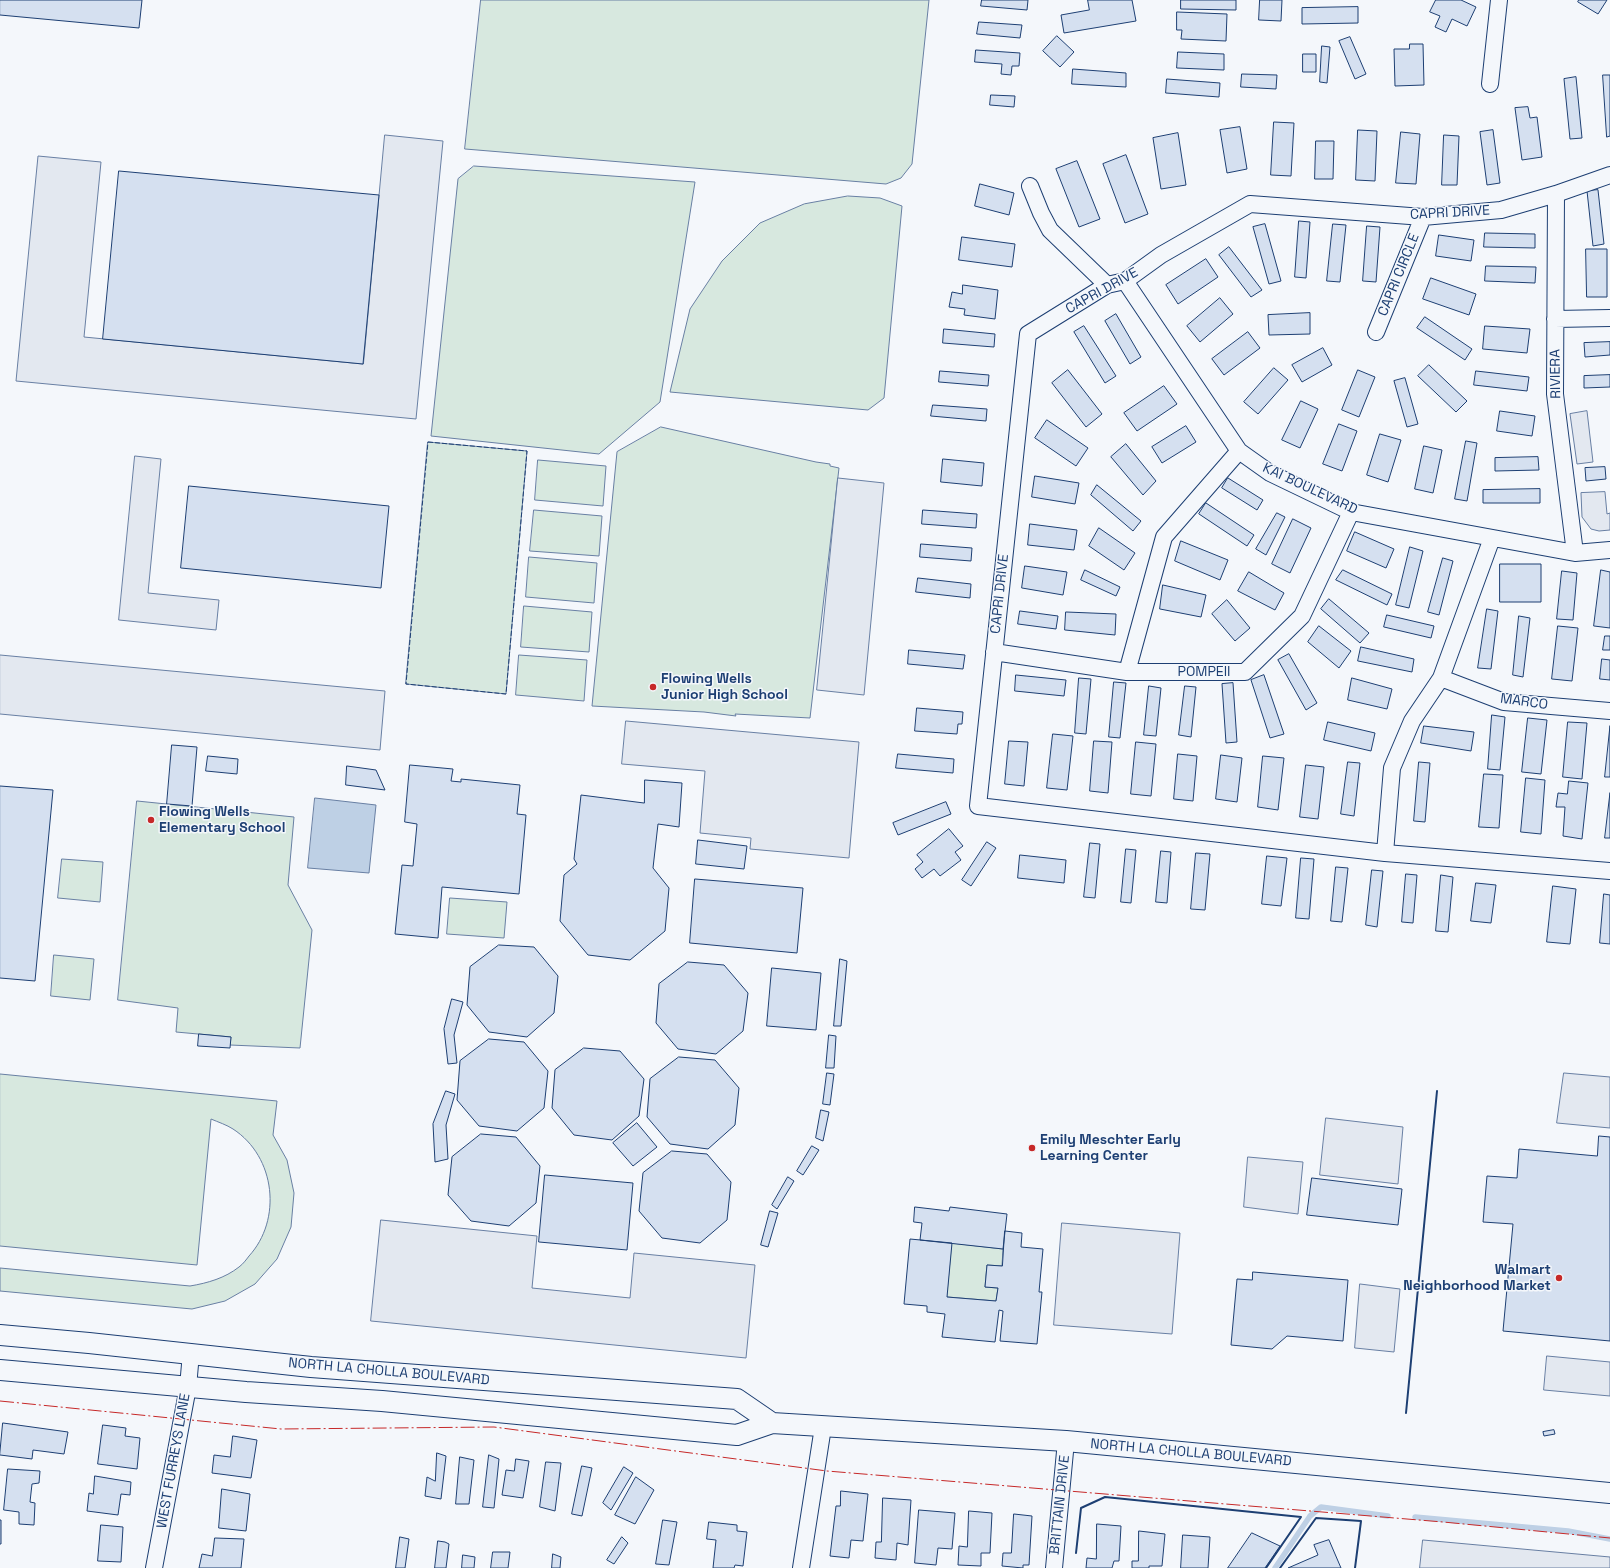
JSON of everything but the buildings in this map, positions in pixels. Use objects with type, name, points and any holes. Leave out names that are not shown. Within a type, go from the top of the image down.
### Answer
[{"type":"street","points":[[1490,84],[1499,0]]},
{"type":"street","name":"CAPRI DRIVE","points":[[1385,853],[978,806],[1028,334],[1107,285],[1126,281],[1161,255],[1250,204],[1423,217],[1502,210],[1556,194],[1610,175]]},
{"type":"street","points":[[1030,186],[1050,230],[1107,285]]},
{"type":"street","name":"RIVIERA","points":[[1556,194],[1556,394],[1575,552]]},
{"type":"street","name":"CAPRI CIRCLE","points":[[1376,332],[1423,217]]},
{"type":"street","name":"KAI BOULEVARD","points":[[1126,281],[1239,451],[1270,473],[1351,512],[1575,552],[1610,550]]},
{"type":"street","points":[[1555,319],[1610,318]]},
{"type":"street","points":[[1127,672],[1164,536],[1239,451]]},
{"type":"street","name":"POMPEII","points":[[994,652],[1127,672],[1245,672],[1302,616],[1351,512]]},
{"type":"street","points":[[1492,538],[1441,678],[1412,721],[1392,768],[1385,853],[1610,871]]},
{"type":"street","name":"MARCO","points":[[1441,678],[1504,702],[1610,711]]},
{"type":"street","name":"NORTH LA CHOLLA BOULEVARD","points":[[0,1335],[318,1367],[737,1399],[772,1424]]},
{"type":"street","name":"WEST FURREYS LANE","points":[[154,1568],[188,1387],[191,1354]]},
{"type":"street","name":"NORTH LA CHOLLA BOULEVARD","points":[[0,1370],[188,1387],[389,1402],[737,1435],[772,1424],[1066,1441],[1610,1493]]},
{"type":"street","points":[[801,1568],[823,1427]]},
{"type":"street","name":"BRITTAIN DRIVE","points":[[1054,1568],[1066,1441]]},
{"type":"shaded area","points":[[481,0],[929,0],[912,164],[901,178],[886,184],[465,149]]},
{"type":"shaded area","points":[[385,135],[443,141],[416,419],[16,381],[38,156],[101,162],[84,337],[363,364]]},
{"type":"shaded area","points":[[474,166],[695,182],[660,402],[599,454],[431,436],[458,179]]},
{"type":"shaded area","points":[[848,196],[880,198],[902,206],[884,398],[868,410],[670,392],[690,309],[722,261],[760,223],[804,204]]},
{"type":"shaded area","points":[[1587,411],[1593,462],[1577,464],[1570,414]]},
{"type":"shaded area","points":[[661,427],[830,464],[830,466],[839,468],[810,718],[735,714],[736,716],[704,712],[592,706],[617,452]]},
{"type":"shaded area","points":[[428,442],[527,451],[506,694],[406,684]]},
{"type":"shaded area","points":[[135,456],[161,459],[148,593],[219,600],[216,630],[119,620]]},
{"type":"shaded area","points":[[538,460],[606,466],[603,506],[535,500]]},
{"type":"shaded area","points":[[838,478],[884,483],[864,695],[817,690]]},
{"type":"shaded area","points":[[1605,492],[1607,514],[1610,513],[1610,530],[1599,531],[1591,529],[1582,517],[1581,493]]},
{"type":"shaded area","points":[[534,510],[602,516],[599,556],[530,551]]},
{"type":"shaded area","points":[[529,557],[597,563],[594,603],[526,597]]},
{"type":"shaded area","points":[[524,606],[592,612],[589,652],[521,647]]},
{"type":"shaded area","points":[[0,655],[385,691],[380,750],[0,714]]},
{"type":"shaded area","points":[[519,655],[587,660],[584,701],[516,695]]},
{"type":"shaded area","points":[[626,721],[859,742],[849,858],[750,849],[751,838],[700,833],[705,771],[622,764]]},
{"type":"shaded area","points":[[137,801],[294,817],[288,885],[312,930],[300,1048],[230,1045],[231,1037],[176,1032],[178,1008],[118,1000]]},
{"type":"shaded area","points":[[62,859],[103,862],[100,902],[58,898]]},
{"type":"shaded area","points":[[450,898],[507,902],[504,938],[447,934]]},
{"type":"shaded area","points":[[54,955],[94,959],[90,1000],[51,996]]},
{"type":"shaded area","points":[[1564,1073],[1610,1077],[1610,1128],[1557,1123]]},
{"type":"shaded area","points":[[0,1074],[277,1101],[273,1135],[287,1160],[294,1193],[291,1227],[277,1259],[255,1284],[225,1301],[192,1309],[0,1291],[0,1268],[190,1286],[210,1282],[239,1267],[260,1241],[266,1225],[270,1207],[270,1190],[266,1172],[258,1156],[247,1141],[233,1129],[211,1119],[197,1265],[0,1246]]},
{"type":"shaded area","points":[[1326,1118],[1403,1127],[1398,1184],[1320,1175]]},
{"type":"shaded area","points":[[1248,1157],[1303,1162],[1298,1214],[1244,1207]]},
{"type":"shaded area","points":[[381,1220],[537,1236],[532,1288],[630,1298],[634,1253],[755,1265],[746,1358],[371,1321]]},
{"type":"shaded area","points":[[1062,1223],[1180,1233],[1172,1334],[1054,1325]]},
{"type":"shaded area","points":[[952,1243],[1003,1249],[1002,1266],[987,1265],[985,1287],[998,1288],[996,1301],[947,1297]]},
{"type":"shaded area","points":[[1360,1284],[1400,1289],[1394,1352],[1355,1348]]},
{"type":"shaded area","points":[[1547,1356],[1610,1362],[1610,1396],[1544,1390]]},
{"type":"shaded area","points":[[1423,1540],[1610,1557],[1610,1568],[1420,1568]]},
{"type":"water","points":[[315,798],[376,805],[369,873],[308,868]]},
{"type":"waterway","points":[[1275,1568],[1310,1516],[1321,1507],[1388,1516]]},
{"type":"waterway","points":[[1415,1517],[1568,1531],[1610,1539]]},
{"type":"fence","points":[[428,442],[527,451],[506,694],[406,684],[428,442]]},
{"type":"wall","points":[[1406,1413],[1437,1091]]},
{"type":"wall","points":[[1076,1553],[1081,1508],[1105,1497],[1301,1517],[1266,1568]]},
{"type":"wall","points":[[1280,1568],[1316,1518],[1361,1521],[1355,1568]]},
{"type":"power","points":[[0,1401],[281,1429],[494,1427],[827,1471],[1443,1522],[1610,1538]]},
{"type":"place","name":"Flowing Wells Junior High School","points":[[653,687]]},
{"type":"place","name":"Flowing Wells Elementary School","points":[[151,820]]},
{"type":"place","name":"Emily Meschter Early Learning Center","points":[[1032,1148]]},
{"type":"place","name":"Walmart Neighborhood Market","points":[[1559,1278]]}]
